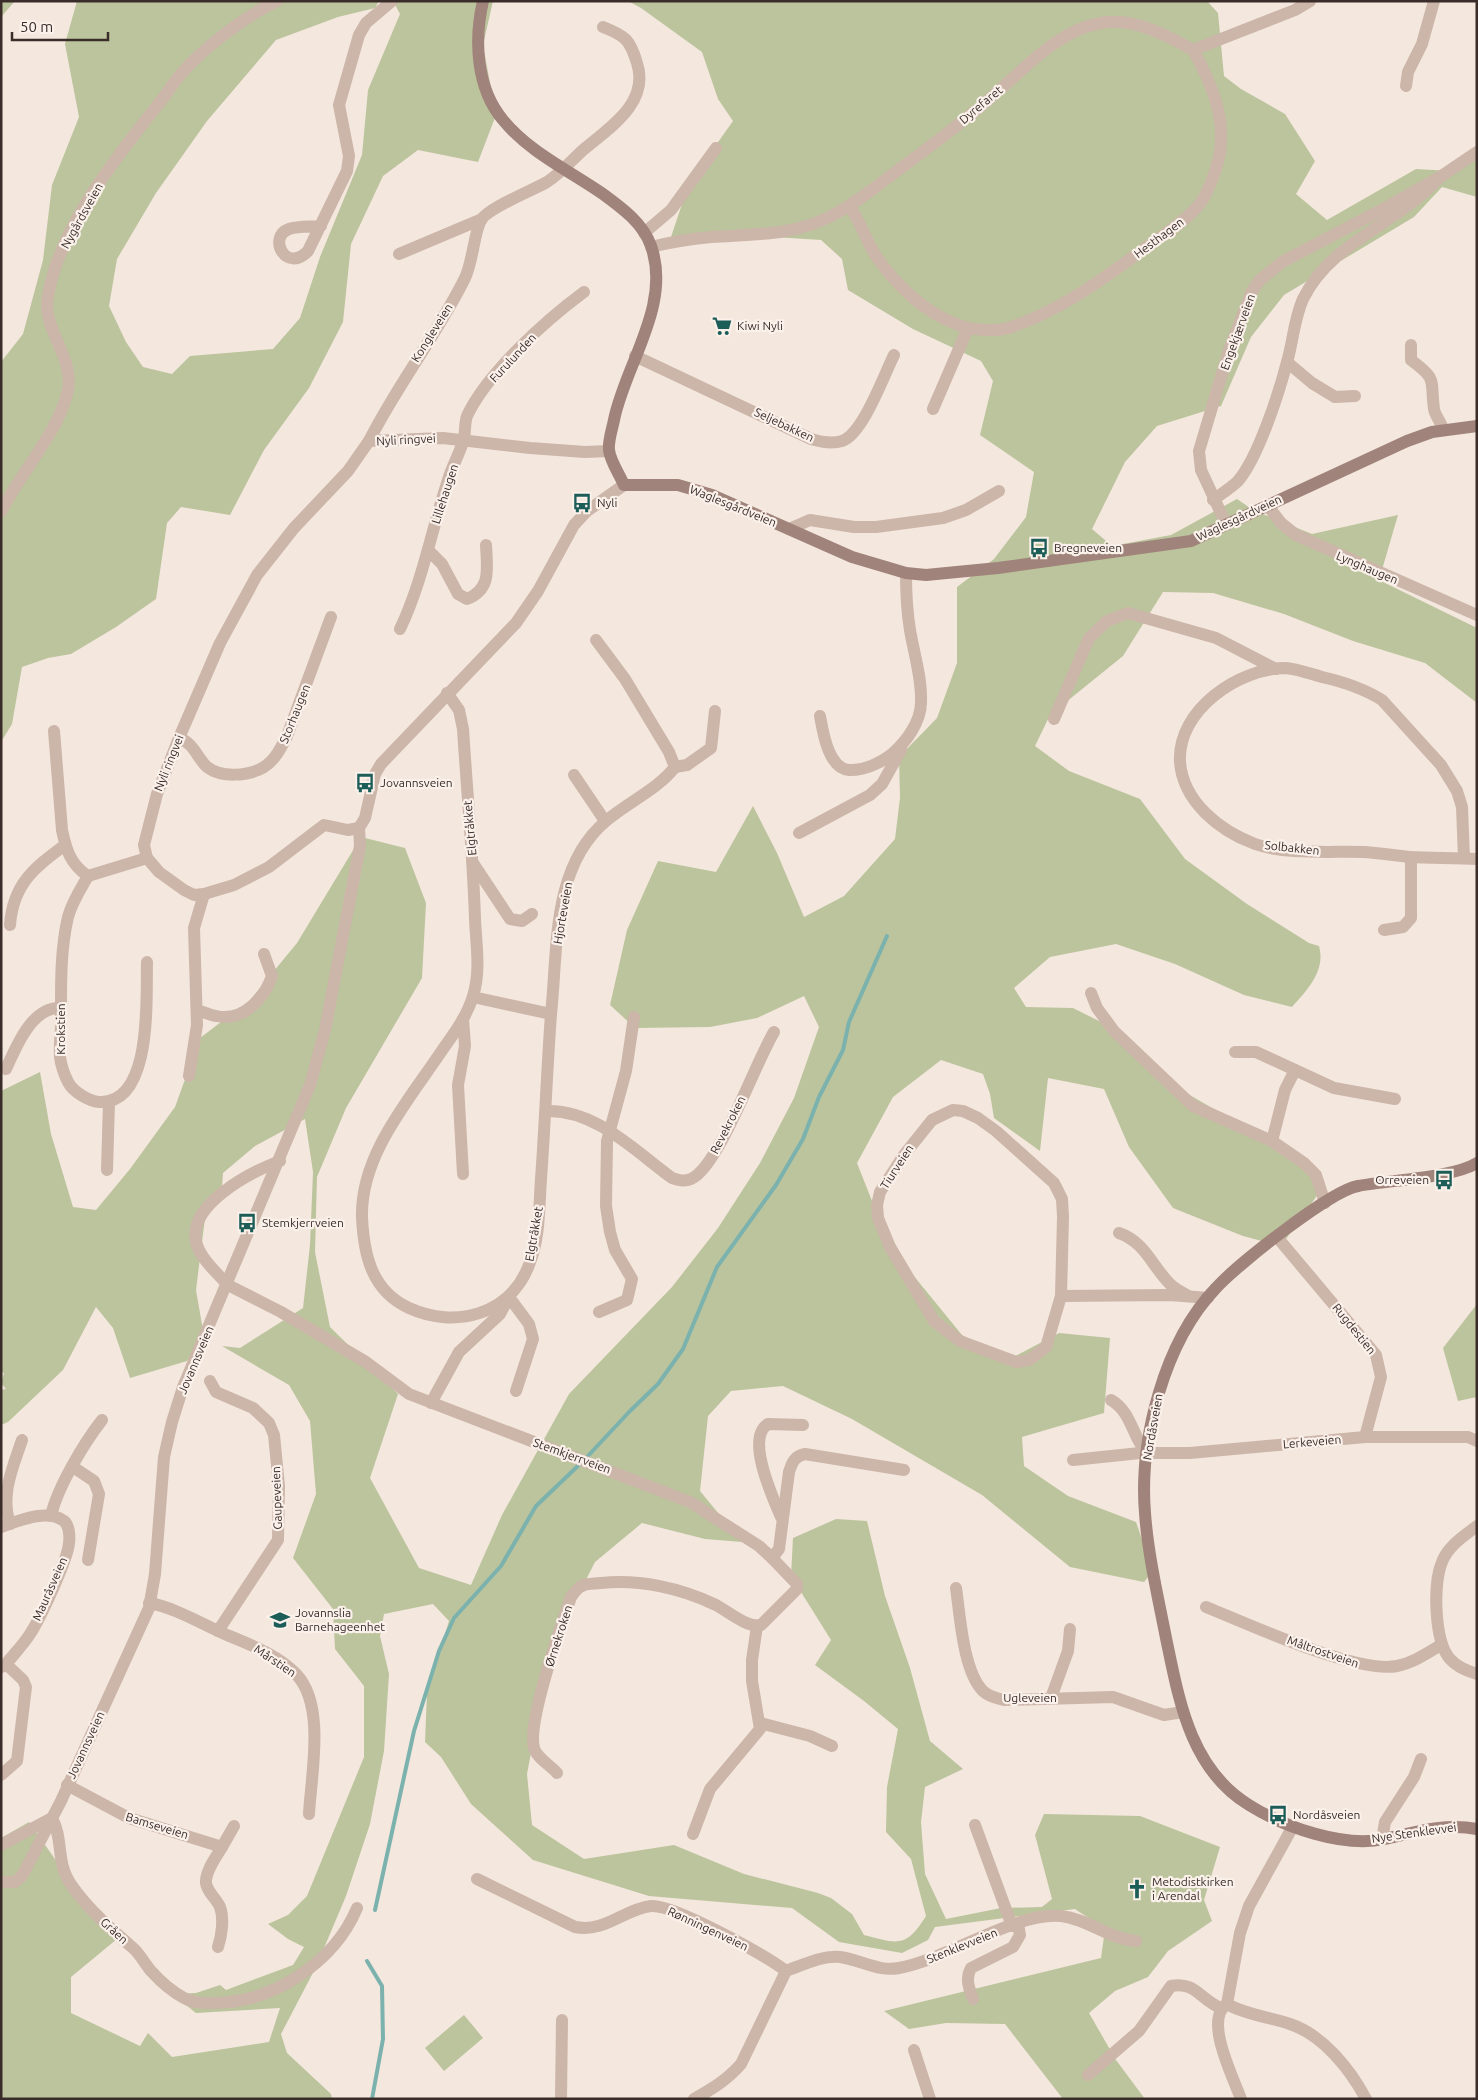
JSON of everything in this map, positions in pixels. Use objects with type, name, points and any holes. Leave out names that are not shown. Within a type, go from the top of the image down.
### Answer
[{"type":"main road","points":[[483,1],[478,22],[477,54],[486,88],[496,112],[504,122],[539,153],[577,176],[623,208],[644,233],[651,246],[657,278],[655,292],[648,320],[616,410],[609,451],[624,485]]},
{"type":"main road","name":"Waglesgårdveien","points":[[624,485],[678,485],[712,495],[852,557],[906,573],[926,575],[989,569],[1131,548],[1162,547],[1191,541],[1226,524],[1239,521],[1376,453],[1407,440],[1443,430],[1477,426]]},
{"type":"main road","name":"Nordåsveien","points":[[1292,1828],[1248,1805],[1226,1788],[1211,1772],[1200,1754],[1183,1712],[1148,1544],[1144,1511],[1147,1453],[1158,1394],[1180,1338],[1208,1298],[1238,1266],[1278,1237],[1325,1203],[1354,1186],[1448,1172],[1477,1163]]},
{"type":"main road","name":"Nye Stenklevvei","points":[[1292,1828],[1331,1837],[1382,1840],[1415,1830],[1441,1827],[1477,1829]]},
{"type":"street","name":"Nygårdsveien","points":[[1,512],[59,415],[68,393],[69,376],[64,352],[46,313],[48,296],[57,263],[72,229],[113,161],[181,74],[234,28],[277,1]]},
{"type":"street","points":[[320,226],[347,171],[349,156],[339,105],[359,35],[366,23],[392,1]]},
{"type":"street","points":[[1193,50],[1295,10],[1310,1]]},
{"type":"street","points":[[1406,86],[1408,72],[1422,44],[1434,1]]},
{"type":"street","name":"Dyrefaret","points":[[651,246],[679,240],[765,235],[800,228],[850,206],[943,137],[1041,53],[1082,29],[1101,23],[1122,22],[1149,28],[1193,50]]},
{"type":"street","points":[[399,254],[482,219],[503,204],[549,181],[608,130],[627,110],[637,95],[640,84],[639,68],[632,46],[626,38],[603,27]]},
{"type":"street","name":"Hesthagen","points":[[850,206],[876,256],[918,302],[936,315],[968,328],[1006,328],[1040,316],[1127,262],[1184,220],[1200,204],[1217,164],[1221,144],[1221,125],[1219,110],[1209,82],[1193,50]]},
{"type":"street","points":[[644,233],[671,210],[716,148]]},
{"type":"street","name":"Engekjærveien","points":[[1226,524],[1201,470],[1199,451],[1229,350],[1252,290],[1259,281],[1282,262],[1440,177],[1477,152]]},
{"type":"street","name":"Engekjærveien","points":[[1288,362],[1299,312],[1313,282],[1330,262],[1381,222],[1421,198],[1440,177]]},
{"type":"street","name":"Kongleveien","points":[[369,441],[388,404],[448,308],[465,276],[482,219]]},
{"type":"street","name":"Furulunden","points":[[465,439],[466,418],[495,376],[564,307],[584,292]]},
{"type":"street","points":[[933,409],[968,328]]},
{"type":"street","points":[[1411,345],[1411,360],[1427,372],[1434,384],[1434,411],[1443,430]]},
{"type":"street","name":"Seljebakken","points":[[635,356],[811,439],[833,442],[844,440],[852,435],[860,424],[894,355]]},
{"type":"street","points":[[1214,500],[1237,482],[1250,462],[1288,362],[1312,383],[1335,397],[1354,396]]},
{"type":"street","name":"Nyli ringvei","points":[[147,858],[144,845],[146,830],[157,794],[220,643],[257,575],[294,528],[348,471],[369,441],[443,438],[465,439],[530,448],[609,451]]},
{"type":"street","name":"Lillehaugen","points":[[400,629],[411,606],[449,476],[465,439]]},
{"type":"street","points":[[54,731],[66,845],[76,868],[88,876],[147,858],[159,872],[194,895],[234,885],[269,867],[324,825],[348,830],[359,828],[365,818],[375,774],[381,764],[516,623],[538,591],[574,526],[587,512],[624,485]]},
{"type":"street","name":"Waglesgårdveien","points":[[789,529],[810,520],[854,527],[876,527],[943,518],[966,510],[999,491]]},
{"type":"street","name":"Lynghaugen","points":[[1268,506],[1281,522],[1296,535],[1477,615]]},
{"type":"street","points":[[428,550],[442,564],[458,594],[467,598],[477,594],[485,584],[487,574],[486,545]]},
{"type":"street","points":[[799,832],[870,795],[882,784],[915,723],[922,704],[910,630],[906,573]]},
{"type":"street","name":"Solbakken","points":[[1054,719],[1089,638],[1107,621],[1128,613],[1216,638],[1276,669]]},
{"type":"street","name":"Storhaugen","points":[[179,738],[192,744],[206,765],[211,769],[228,774],[242,774],[264,767],[279,752],[287,736],[331,617]]},
{"type":"street","points":[[596,640],[625,679],[669,752],[675,767]]},
{"type":"street","name":"Solbakken","points":[[1288,668],[1353,685],[1382,700],[1441,765],[1457,791],[1462,807],[1470,858],[1411,857],[1365,852],[1309,852],[1258,845],[1237,837],[1218,825],[1191,794],[1180,762],[1181,750],[1193,719],[1206,702],[1225,686],[1251,673],[1276,669],[1288,668]]},
{"type":"street","name":"Elgtråkket","points":[[447,694],[459,710],[464,729],[473,862],[477,964],[473,997],[463,1019],[397,1119],[371,1167],[362,1199],[365,1254],[378,1283],[391,1297],[429,1316],[463,1318],[485,1312],[509,1297],[523,1279],[534,1245],[546,1111],[551,1014]]},
{"type":"street","name":"Hjorteveien","points":[[551,1014],[559,922],[566,885],[574,863],[587,841],[605,821],[667,778],[675,767],[687,765],[711,748],[715,711]]},
{"type":"street","points":[[820,716],[823,734],[831,756],[837,764],[845,769],[860,769],[879,762],[904,743]]},
{"type":"street","points":[[574,775],[605,821]]},
{"type":"street","name":"Jovannsveien","points":[[1,1882],[15,1882],[22,1876],[52,1818],[136,1639],[149,1603],[155,1574],[164,1457],[172,1422],[183,1387],[228,1285],[310,1086],[325,1030],[360,846],[359,828]]},
{"type":"street","points":[[10,925],[14,900],[22,884],[36,867],[66,845]]},
{"type":"street","points":[[1384,930],[1403,927],[1411,918],[1411,857]]},
{"type":"street","points":[[473,862],[510,919],[522,921],[532,914]]},
{"type":"street","name":"Krokstien","points":[[88,876],[77,893],[68,916],[64,945],[60,1057],[68,1082],[73,1089],[96,1102],[108,1102]]},
{"type":"street","points":[[189,1076],[196,1034],[197,1011],[194,928],[204,894]]},
{"type":"street","points":[[197,1011],[225,1017],[240,1013],[253,1006],[262,996],[272,976],[264,954]]},
{"type":"street","points":[[107,1170],[108,1102],[119,1099],[128,1091],[136,1078],[144,1030],[147,962]]},
{"type":"street","points":[[1091,993],[1097,1008],[1114,1031],[1141,1059],[1193,1106],[1272,1141],[1304,1163],[1316,1175],[1325,1203]]},
{"type":"street","points":[[473,997],[551,1014]]},
{"type":"street","points":[[6,1069],[33,1021],[48,1009],[61,1008]]},
{"type":"street","points":[[599,1312],[627,1300],[632,1279],[615,1250],[610,1232],[606,1188],[607,1141],[626,1071],[634,1017]]},
{"type":"street","name":"Elgtråkket","points":[[463,1019],[465,1046],[458,1085],[463,1174]]},
{"type":"street","name":"Revekroken","points":[[546,1111],[576,1114],[596,1122],[672,1178],[684,1181],[692,1179],[704,1168],[718,1148],[774,1032]]},
{"type":"street","points":[[1235,1052],[1256,1052],[1334,1088],[1396,1099]]},
{"type":"street","points":[[1272,1141],[1285,1090],[1295,1070]]},
{"type":"street","name":"Tiurveien","points":[[953,1110],[963,1111],[978,1118],[996,1131],[1054,1183],[1062,1199],[1061,1296],[1046,1348],[1030,1360],[1016,1362],[960,1342],[934,1321],[890,1247],[878,1218],[877,1205],[880,1192],[904,1155],[932,1120],[953,1110]]},
{"type":"street","points":[[228,1285],[200,1253],[196,1243],[196,1224],[201,1212],[223,1193],[266,1166],[280,1161]]},
{"type":"street","points":[[1119,1233],[1130,1236],[1140,1244],[1172,1286],[1189,1296]]},
{"type":"street","name":"Rugdestien","points":[[1278,1237],[1376,1355],[1381,1376],[1365,1437]]},
{"type":"street","name":"Stemkjerrveien","points":[[228,1285],[282,1312],[366,1362],[409,1394],[625,1475],[690,1502],[759,1546],[772,1558]]},
{"type":"street","points":[[1061,1296],[1189,1296],[1208,1298]]},
{"type":"street","points":[[431,1403],[459,1352],[500,1314],[509,1297],[529,1324],[534,1339],[516,1391]]},
{"type":"street","name":"Gaupeveien","points":[[210,1381],[216,1392],[253,1408],[269,1423],[274,1435],[279,1486],[278,1540],[218,1631]]},
{"type":"street","points":[[1112,1400],[1118,1403],[1128,1417],[1138,1442],[1147,1453]]},
{"type":"street","points":[[22,1440],[6,1484],[7,1514],[5,1525],[38,1516],[51,1516],[58,1493],[88,1437],[102,1420]]},
{"type":"street","points":[[782,1519],[764,1472],[759,1448],[760,1433],[768,1424],[803,1425]]},
{"type":"street","name":"Lerkeveien","points":[[1073,1460],[1147,1453],[1190,1453],[1365,1437],[1468,1437],[1477,1441]]},
{"type":"street","points":[[693,1834],[710,1789],[756,1736],[760,1723],[752,1681],[752,1660],[756,1626],[761,1625],[774,1614],[797,1589],[797,1584],[772,1558],[779,1550],[789,1472],[793,1460],[799,1455],[904,1470]]},
{"type":"street","name":"Mauråsveien","points":[[73,1467],[94,1481],[99,1494],[88,1560]]},
{"type":"street","name":"Mauråsveien","points":[[1,1775],[17,1761],[26,1687],[22,1680],[4,1666],[31,1634],[70,1544],[68,1528],[64,1521],[51,1516]]},
{"type":"street","points":[[1477,1526],[1450,1548],[1442,1562],[1437,1604],[1441,1645],[1449,1658],[1458,1666],[1477,1674]]},
{"type":"street","name":"Ørnekroken","points":[[557,1774],[536,1753],[534,1738],[545,1680],[564,1617],[571,1597],[583,1585],[608,1582],[640,1582],[689,1594],[756,1626]]},
{"type":"street","name":"Ugleveien","points":[[956,1588],[962,1635],[968,1659],[983,1691],[991,1696],[1004,1700],[1113,1697],[1164,1715],[1183,1712]]},
{"type":"street","name":"Mårstien","points":[[149,1603],[266,1652],[295,1673],[304,1684],[310,1697],[314,1732],[309,1814]]},
{"type":"street","name":"Måltrostveien","points":[[1206,1607],[1272,1634],[1365,1666],[1380,1668],[1398,1666],[1415,1660],[1441,1645]]},
{"type":"street","points":[[1051,1698],[1068,1651],[1070,1628]]},
{"type":"street","points":[[760,1723],[810,1736],[832,1746]]},
{"type":"street","points":[[1382,1840],[1384,1822],[1414,1777],[1421,1759]]},
{"type":"street","name":"Bamseveien","points":[[67,1785],[129,1818],[222,1847]]},
{"type":"street","points":[[1,1845],[52,1818]]},
{"type":"street","name":"Gråen","points":[[52,1818],[57,1831],[59,1858],[64,1872],[85,1903],[120,1939],[134,1948],[153,1973],[178,1994],[196,2002],[221,2003],[256,1997],[286,1984],[319,1960],[349,1926],[357,1908]]},
{"type":"street","points":[[973,1999],[967,1982],[968,1973],[971,1968],[1013,1946],[1020,1935],[974,1825]]},
{"type":"street","points":[[218,1946],[222,1929],[220,1907],[208,1890],[205,1881],[212,1863],[234,1826]]},
{"type":"street","points":[[1241,2099],[1225,2057],[1218,2021],[1224,2006],[1240,1933],[1249,1906],[1292,1828]]},
{"type":"street","name":"Rønningenveien","points":[[477,1879],[575,1927],[584,1929],[594,1928],[650,1906],[666,1908],[751,1949],[786,1971]]},
{"type":"street","name":"Stenklevveien","points":[[786,1971],[831,1957],[881,1969],[900,1968],[921,1962],[1015,1925],[1042,1918],[1060,1916],[1086,1924],[1117,1938],[1136,1941]]},
{"type":"street","points":[[694,2099],[731,2076],[741,2064],[786,1971]]},
{"type":"street","points":[[1088,2075],[1139,2031],[1170,1986],[1182,1984],[1190,1986],[1224,2006],[1306,2031],[1320,2041],[1350,2072],[1366,2099]]},
{"type":"street","points":[[561,2099],[562,2020]]},
{"type":"street","points":[[914,2050],[930,2099]]},
{"type":"green space","points":[[1,1],[15,1],[1,17]]},
{"type":"green space","points":[[77,1],[379,1],[375,8],[338,17],[276,40],[207,121],[156,193],[117,259],[109,306],[126,342],[143,367],[172,374],[190,356],[273,349],[300,318],[320,257],[362,155],[368,90],[400,14],[393,1],[493,1],[483,45],[496,115],[478,162],[418,150],[383,176],[351,244],[343,322],[309,388],[264,450],[230,515],[181,507],[167,523],[156,599],[116,627],[71,654],[48,658],[22,667],[12,724],[1,742],[1,362],[23,334],[43,260],[52,185],[79,117],[65,44]]},
{"type":"green space","points":[[628,1],[1207,1],[1218,13],[1224,76],[1241,89],[1285,114],[1315,161],[1296,194],[1327,220],[1416,169],[1452,171],[1477,146],[1477,197],[1442,187],[1414,217],[1284,295],[1251,337],[1221,406],[1157,426],[1125,462],[1092,529],[1112,546],[1171,535],[1237,499],[1253,510],[1312,534],[1398,515],[1379,580],[1477,628],[1477,703],[1425,663],[1353,641],[1284,614],[1213,593],[1163,592],[1123,656],[1050,715],[1035,746],[1069,771],[1140,799],[1185,859],[1247,904],[1309,943],[1319,946],[1320,964],[1314,980],[1292,1007],[1244,995],[1175,964],[1116,944],[1050,957],[1014,988],[1026,1007],[1073,1008],[1109,1026],[1162,1079],[1226,1116],[1293,1149],[1321,1190],[1281,1246],[1243,1236],[1173,1208],[1129,1147],[1104,1089],[1048,1078],[1040,1151],[994,1118],[990,1094],[983,1074],[941,1060],[893,1097],[857,1163],[876,1211],[913,1275],[962,1335],[1004,1362],[1059,1333],[1110,1338],[1104,1413],[1022,1437],[1024,1466],[1068,1496],[1136,1522],[1153,1571],[1144,1582],[1070,1567],[982,1495],[852,1419],[783,1386],[731,1391],[708,1416],[700,1491],[742,1542],[705,1539],[642,1523],[595,1562],[560,1631],[541,1701],[527,1774],[532,1825],[584,1859],[674,1845],[744,1874],[831,1898],[852,1914],[864,1935],[900,1941],[913,1934],[926,1916],[911,1859],[886,1832],[887,1787],[898,1729],[815,1665],[831,1640],[791,1576],[793,1538],[836,1519],[867,1521],[885,1596],[910,1668],[930,1741],[963,1769],[925,1787],[921,1822],[925,1874],[946,1919],[1001,1908],[1042,1907],[1052,1899],[1035,1835],[1044,1814],[1140,1816],[1220,1847],[1204,1900],[1212,1921],[1168,1951],[1148,1977],[1115,1991],[1089,2013],[1116,2060],[1145,2099],[1063,2099],[1005,2024],[946,2023],[909,2029],[884,2011],[1101,1958],[1105,1929],[1075,1909],[935,1927],[928,1940],[902,1953],[839,1942],[792,1908],[649,1896],[533,1860],[471,1804],[441,1757],[425,1742],[427,1693],[449,1621],[433,1604],[384,1614],[380,1636],[389,1674],[384,1751],[370,1824],[346,1896],[316,1967],[281,2034],[287,2053],[331,2094],[332,2099],[1,2099],[1,1838],[29,1822],[69,1879],[117,1939],[71,1977],[71,2013],[140,2046],[148,2033],[172,2057],[269,2042],[280,2008],[196,2013],[172,1994],[196,1993],[220,1985],[226,1990],[293,1965],[304,1947],[288,1939],[268,1924],[288,1915],[307,1896],[364,1757],[364,1686],[335,1649],[333,1609],[293,1558],[316,1494],[310,1421],[289,1385],[222,1346],[240,1348],[303,1308],[310,1245],[313,1172],[305,1119],[255,1146],[223,1173],[222,1187],[205,1218],[196,1290],[205,1342],[187,1361],[130,1378],[113,1328],[96,1307],[63,1370],[8,1422],[1,1425],[1,1390],[6,1389],[1,1383],[4,1373],[1,1372],[1,1091],[40,1072],[51,1134],[73,1207],[96,1210],[130,1169],[175,1107],[200,1038],[250,1000],[297,943],[361,837],[405,848],[426,903],[422,978],[346,1108],[317,1177],[315,1252],[330,1327],[398,1394],[370,1478],[419,1568],[471,1585],[502,1515],[569,1394],[672,1287],[718,1228],[760,1163],[794,1098],[819,1027],[804,996],[757,1018],[710,1027],[635,1028],[610,1005],[627,930],[658,861],[716,872],[753,806],[777,853],[804,917],[844,896],[895,839],[900,798],[899,757],[937,718],[957,663],[957,587],[994,559],[1026,517],[1034,472],[980,435],[993,381],[981,361],[913,329],[848,290],[842,259],[821,240],[744,235],[670,240],[689,183],[733,121],[718,99],[702,52],[641,8]]},
{"type":"green space","points":[[1477,1304],[1477,1397],[1458,1401],[1443,1348]]},
{"type":"green space","points":[[464,2015],[483,2038],[444,2071],[425,2048]]},
{"type":"waterway","points":[[586,1458],[658,1384],[683,1349],[717,1267],[776,1185],[803,1139],[819,1097],[843,1050],[849,1022],[887,936]]},
{"type":"waterway","points":[[375,1910],[414,1731],[439,1651],[454,1618],[501,1566],[536,1506],[581,1463]]},
{"type":"waterway","points":[[367,1961],[382,1986],[383,2039],[372,2099]]},
{"type":"place","name":"Kiwi Nyli","points":[[722,326]]},
{"type":"place","name":"Nyli","points":[[582,503]]},
{"type":"place","name":"Bregneveien","points":[[1039,548]]},
{"type":"place","name":"Jovannsveien","points":[[365,783]]},
{"type":"place","name":"Orreveien","points":[[1444,1180]]},
{"type":"place","name":"Stemkjerrveien","points":[[247,1223]]},
{"type":"place","name":"Jovannslia Barnehageenhet","points":[[280,1620]]},
{"type":"place","name":"Nordåsveien","points":[[1278,1815]]},
{"type":"place","name":"Metodistkirken i Arendal","points":[[1137,1889]]}]
